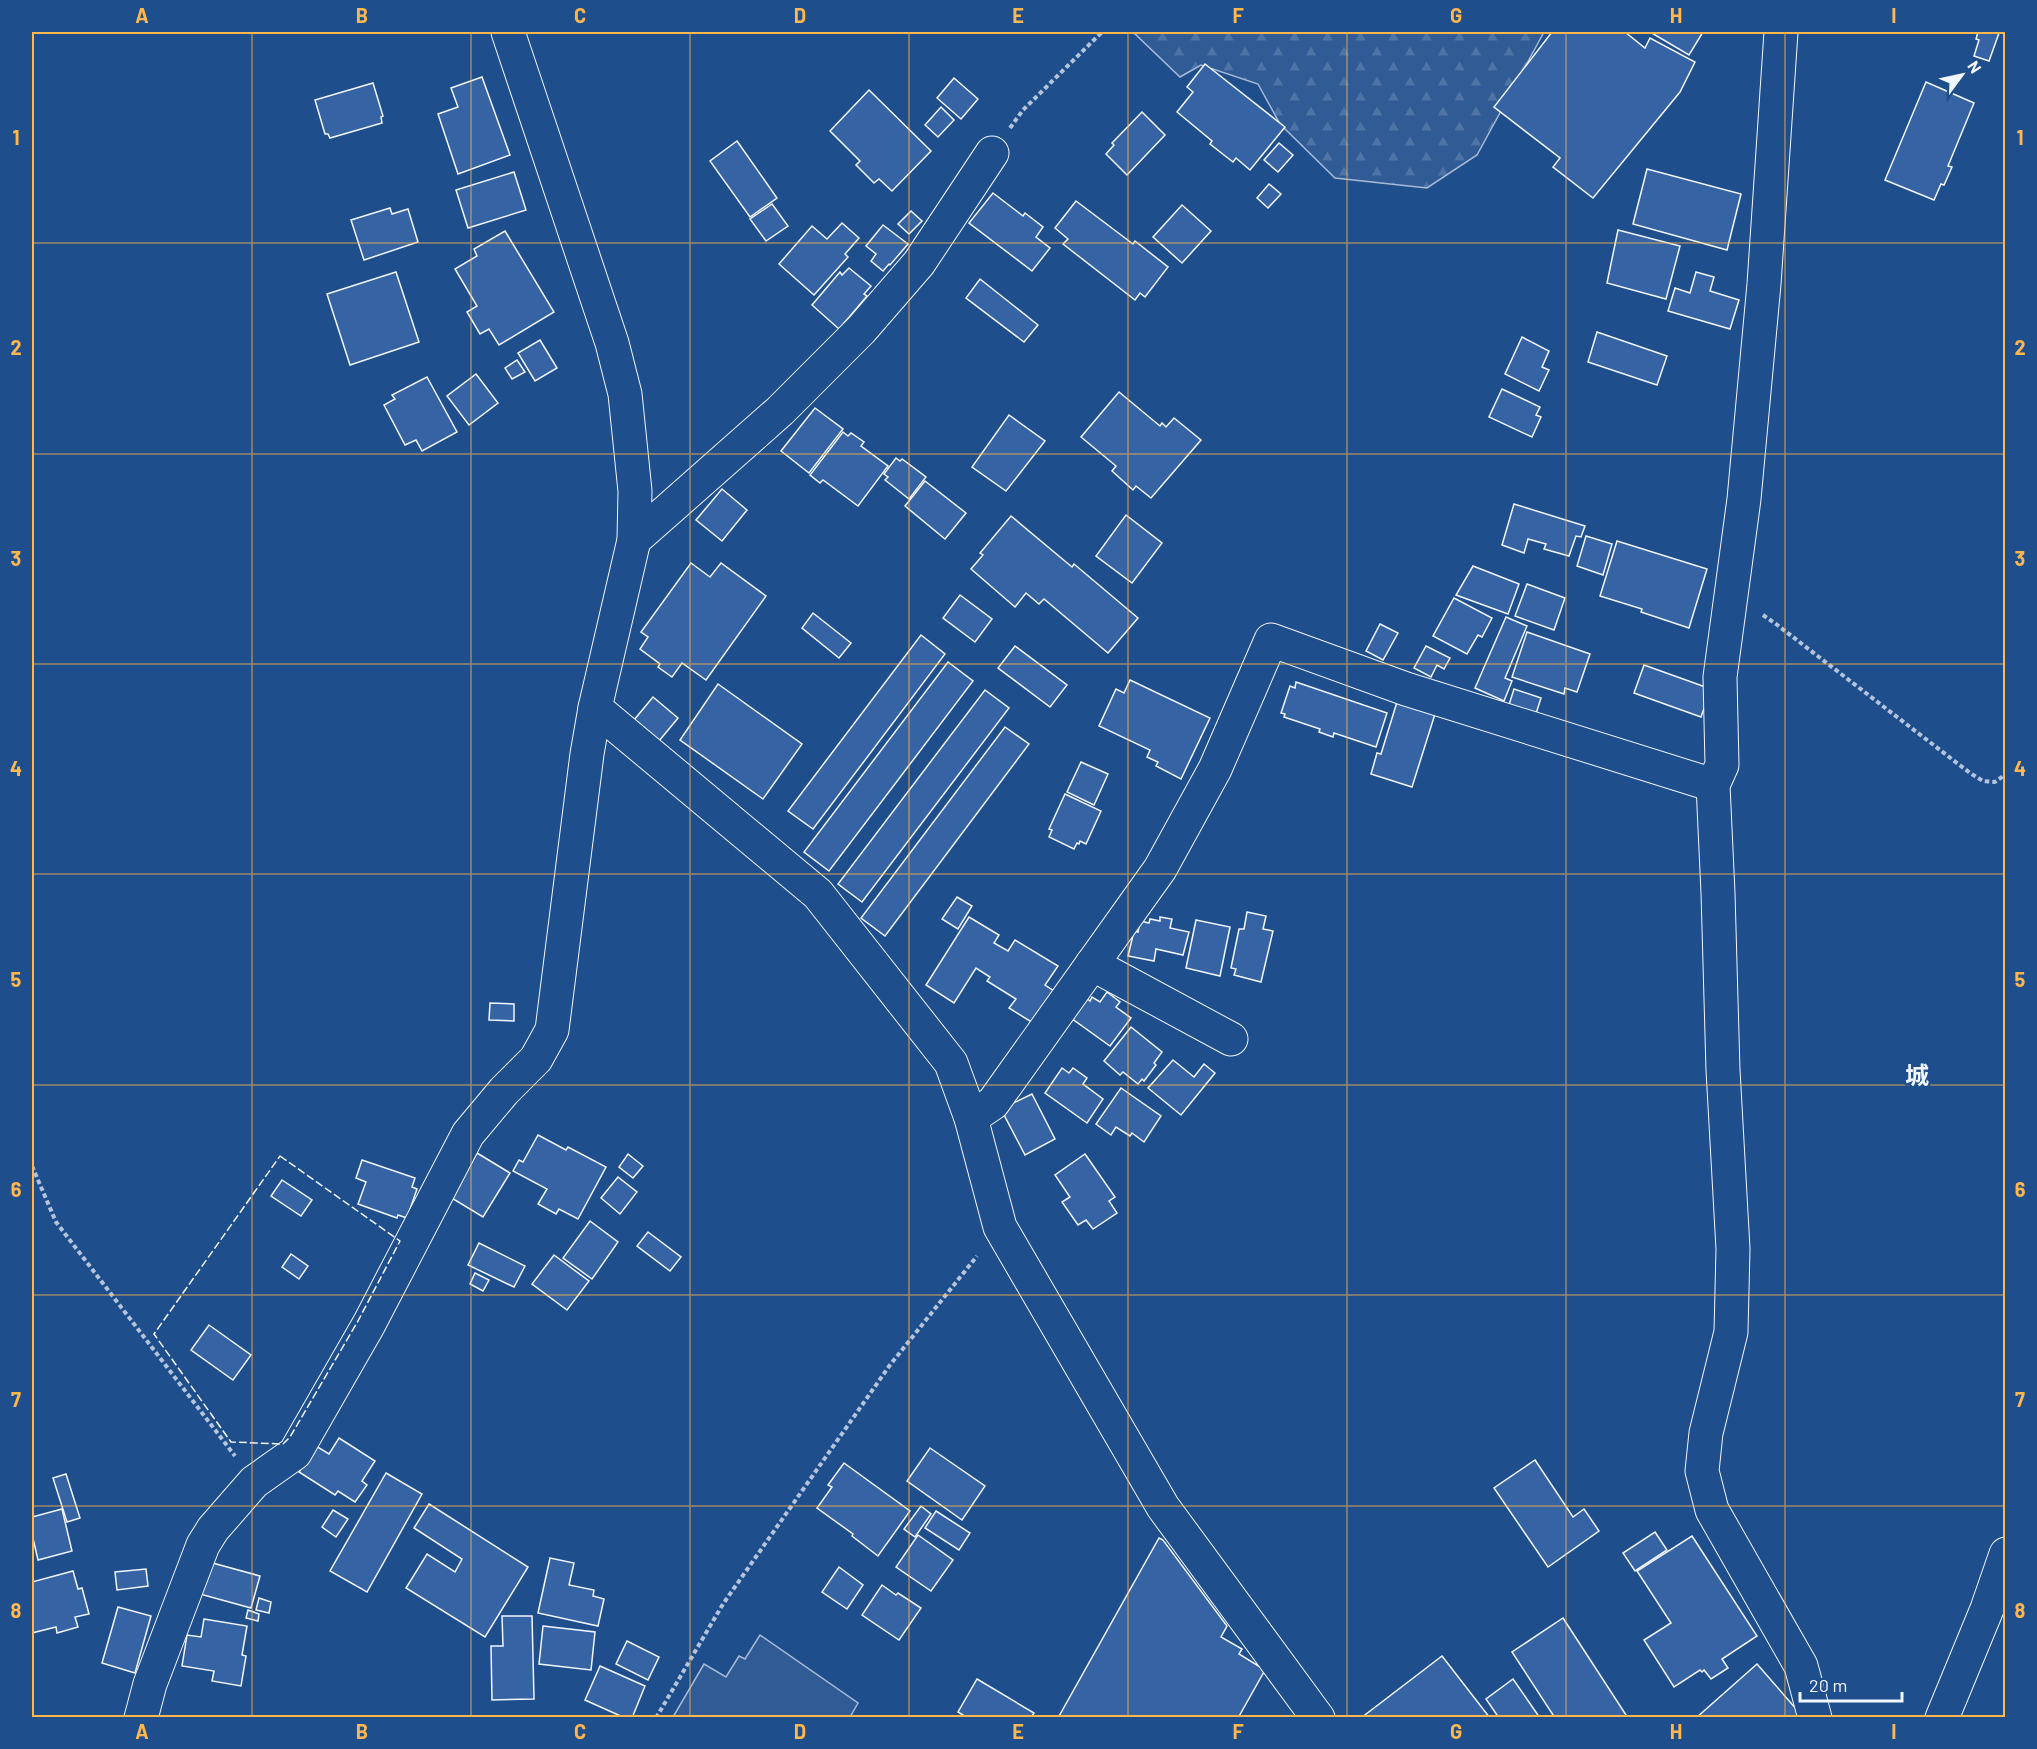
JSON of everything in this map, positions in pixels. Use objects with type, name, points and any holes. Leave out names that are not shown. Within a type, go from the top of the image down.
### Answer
[{"type":"street","points":[[141,1718],[150,1684],[203,1545],[213,1529],[254,1482],[295,1453],[369,1324],[468,1134],[504,1091],[536,1059],[552,1030],[587,754],[595,708],[634,540],[635,491],[626,394],[612,343],[508,32]]},
{"type":"street","points":[[1780,32],[1764,284],[1744,499],[1720,677],[1722,765],[1713,785],[1723,1070],[1733,1249],[1731,1332],[1706,1433],[1702,1471],[1712,1510],[1801,1666],[1815,1718]]},
{"type":"street","points":[[634,540],[780,411],[861,330],[918,263],[992,153]]},
{"type":"street","points":[[971,1119],[993,1103],[1160,869],[1210,779],[1271,640],[1406,689],[1713,785]]},
{"type":"street","points":[[595,708],[818,894],[951,1063],[971,1119],[1000,1227],[1163,1507],[1318,1718]]},
{"type":"street","points":[[1092,964],[1231,1039]]},
{"type":"street","points":[[1942,1718],[1987,1609],[2006,1554]]},
{"type":"path","points":[[992,153],[1023,110],[1102,32]]},
{"type":"path","points":[[1731,596],[1776,624],[1976,777],[1983,781],[1995,782],[2006,774]]},
{"type":"path","points":[[32,1166],[56,1222],[254,1482]]},
{"type":"path","points":[[656,1718],[723,1604],[890,1365],[1000,1227]]},
{"type":"green space","points":[[1133,32],[1544,32],[1477,155],[1427,188],[1335,178],[1280,124],[1258,84],[1201,65],[1180,77]]},
{"type":"shaded area","points":[[760,1635],[858,1703],[850,1717],[673,1717],[704,1664],[726,1677],[739,1656],[745,1659]]},
{"type":"building","points":[[1552,32],[1625,32],[1645,48],[1650,38],[1695,62],[1680,92],[1593,198],[1553,167],[1560,158],[1494,107]]},
{"type":"building","points":[[1650,32],[1703,32],[1689,55]]},
{"type":"building","points":[[1978,32],[1999,33],[1989,61],[1974,56],[1979,40],[1976,39]]},
{"type":"building","points":[[1205,64],[1285,127],[1250,170],[1236,158],[1233,162],[1210,144],[1212,141],[1177,112],[1193,92],[1187,87]]},
{"type":"building","points":[[482,77],[510,155],[458,174],[438,114],[458,107],[451,88]]},
{"type":"building","points":[[954,78],[978,99],[961,119],[937,98]]},
{"type":"building","points":[[1926,82],[1974,103],[1948,166],[1952,167],[1934,200],[1885,180]]},
{"type":"building","points":[[373,83],[383,116],[381,117],[382,123],[330,138],[328,134],[325,134],[315,100]]},
{"type":"building","points":[[869,90],[931,151],[892,191],[879,179],[874,183],[856,165],[860,161],[830,131]]},
{"type":"building","points":[[941,107],[954,120],[938,137],[925,125]]},
{"type":"building","points":[[1142,112],[1165,135],[1127,175],[1106,154],[1114,145],[1112,143]]},
{"type":"building","points":[[737,141],[777,198],[750,217],[710,161]]},
{"type":"building","points":[[1279,143],[1293,155],[1278,172],[1264,160]]},
{"type":"building","points":[[1647,169],[1741,194],[1727,250],[1633,224]]},
{"type":"building","points":[[514,172],[526,210],[468,228],[456,190]]},
{"type":"building","points":[[1269,184],[1281,194],[1268,208],[1257,198]]},
{"type":"building","points":[[993,193],[1023,216],[1025,213],[1043,227],[1036,237],[1050,248],[1032,271],[969,223]]},
{"type":"building","points":[[1076,201],[1133,244],[1135,241],[1168,267],[1145,297],[1140,293],[1135,300],[1063,244],[1068,239],[1055,228]]},
{"type":"building","points":[[772,204],[788,226],[766,241],[750,219]]},
{"type":"building","points":[[1182,205],[1211,231],[1182,263],[1153,237]]},
{"type":"building","points":[[390,208],[392,214],[408,209],[418,242],[364,260],[351,220]]},
{"type":"building","points":[[911,211],[922,221],[909,234],[898,224]]},
{"type":"building","points":[[842,223],[859,238],[845,254],[848,257],[814,295],[779,264],[812,226],[827,239]]},
{"type":"building","points":[[883,225],[908,244],[883,271],[871,261],[876,254],[866,246]]},
{"type":"building","points":[[1618,230],[1680,246],[1666,299],[1607,283]]},
{"type":"building","points":[[505,231],[554,312],[499,345],[489,329],[480,334],[467,312],[477,306],[455,269],[477,256],[474,249]]},
{"type":"building","points":[[849,268],[871,286],[864,294],[867,296],[839,329],[812,305],[840,272],[842,275]]},
{"type":"building","points":[[396,272],[419,342],[350,365],[327,294]]},
{"type":"building","points":[[1696,272],[1714,277],[1710,291],[1739,300],[1730,329],[1668,311],[1675,288],[1690,293]]},
{"type":"building","points":[[980,279],[1038,325],[1024,342],[966,298]]},
{"type":"building","points":[[1597,332],[1667,356],[1657,385],[1588,362]]},
{"type":"building","points":[[1522,337],[1549,351],[1542,367],[1549,370],[1539,391],[1505,374]]},
{"type":"building","points":[[540,340],[557,368],[535,381],[518,353]]},
{"type":"building","points":[[517,360],[525,372],[512,379],[505,368]]},
{"type":"building","points":[[476,374],[498,403],[469,425],[447,396]]},
{"type":"building","points":[[427,377],[457,432],[422,451],[416,440],[405,445],[384,405],[395,399],[392,395]]},
{"type":"building","points":[[1502,389],[1540,407],[1536,415],[1541,417],[1532,437],[1489,417]]},
{"type":"building","points":[[1119,392],[1160,426],[1162,423],[1166,427],[1174,418],[1201,440],[1151,498],[1136,486],[1133,490],[1112,471],[1116,466],[1081,437]]},
{"type":"building","points":[[815,408],[843,429],[809,473],[781,451]]},
{"type":"building","points":[[1009,415],[1045,441],[1006,491],[972,467]]},
{"type":"building","points":[[843,432],[848,436],[851,433],[864,442],[861,446],[888,466],[858,506],[823,480],[820,483],[810,475]]},
{"type":"building","points":[[896,458],[900,461],[902,459],[926,477],[909,499],[885,480],[888,477],[884,474]]},
{"type":"building","points":[[925,481],[966,513],[945,539],[905,506]]},
{"type":"building","points":[[722,489],[747,510],[722,541],[696,520]]},
{"type":"building","points":[[1514,504],[1585,526],[1581,537],[1576,536],[1569,556],[1544,549],[1546,544],[1528,539],[1524,553],[1502,545]]},
{"type":"building","points":[[1126,515],[1162,543],[1132,583],[1096,556]]},
{"type":"building","points":[[1011,516],[1072,567],[1074,564],[1138,618],[1108,653],[1044,599],[1039,604],[1026,593],[1015,607],[971,569],[983,555],[980,553]]},
{"type":"building","points":[[1586,536],[1612,544],[1603,575],[1577,566]]},
{"type":"building","points":[[1617,541],[1707,569],[1689,628],[1641,612],[1642,609],[1600,596]]},
{"type":"building","points":[[691,563],[710,577],[721,563],[766,596],[706,680],[682,663],[672,677],[658,667],[660,664],[640,649],[648,637],[641,632]]},
{"type":"building","points":[[1473,566],[1519,584],[1508,614],[1456,595]]},
{"type":"building","points":[[1527,584],[1565,598],[1554,630],[1515,616]]},
{"type":"building","points":[[960,595],[992,619],[975,642],[943,618]]},
{"type":"building","points":[[1454,598],[1492,618],[1482,637],[1478,635],[1467,654],[1433,636]]},
{"type":"building","points":[[813,613],[851,643],[839,658],[802,628]]},
{"type":"building","points":[[1506,617],[1527,626],[1505,678],[1512,681],[1504,701],[1475,688]]},
{"type":"building","points":[[1380,624],[1398,633],[1383,660],[1366,651]]},
{"type":"building","points":[[1527,632],[1590,654],[1577,692],[1565,688],[1564,694],[1512,677]]},
{"type":"building","points":[[921,635],[945,654],[813,829],[788,811]]},
{"type":"building","points":[[1015,646],[1067,685],[1050,707],[998,668]]},
{"type":"building","points":[[1426,646],[1450,658],[1444,669],[1437,665],[1431,677],[1414,668]]},
{"type":"building","points":[[948,662],[973,681],[829,871],[804,852]]},
{"type":"building","points":[[1644,665],[1711,689],[1701,717],[1634,693]]},
{"type":"building","points":[[1130,680],[1210,718],[1181,779],[1156,766],[1158,762],[1147,757],[1150,750],[1099,726],[1116,689],[1124,693]]},
{"type":"building","points":[[1296,682],[1387,713],[1376,747],[1334,733],[1333,737],[1319,732],[1320,729],[1284,717],[1285,714],[1281,713],[1290,686],[1295,688]]},
{"type":"building","points":[[718,684],[802,744],[763,799],[680,740]]},
{"type":"building","points":[[1514,689],[1541,698],[1534,720],[1507,711]]},
{"type":"building","points":[[985,690],[1009,708],[862,902],[838,884]]},
{"type":"building","points":[[653,697],[678,718],[659,741],[634,720]]},
{"type":"building","points":[[1397,702],[1435,714],[1412,787],[1371,774],[1377,753],[1381,754]]},
{"type":"building","points":[[1005,727],[1029,744],[885,936],[861,918]]},
{"type":"building","points":[[1081,762],[1108,774],[1094,805],[1067,792]]},
{"type":"building","points":[[1065,794],[1101,811],[1086,844],[1080,841],[1074,849],[1049,837],[1052,830],[1049,829]]},
{"type":"building","points":[[957,897],[972,906],[958,929],[942,919]]},
{"type":"building","points":[[1247,912],[1266,916],[1263,929],[1273,931],[1261,982],[1234,975],[1236,969],[1231,968],[1239,929],[1244,929]]},
{"type":"building","points":[[969,917],[999,935],[994,943],[1008,951],[1015,940],[1058,966],[1045,985],[1054,991],[1033,1023],[1009,1008],[1016,999],[987,981],[990,977],[976,968],[954,1003],[926,985]]},
{"type":"building","points":[[1160,917],[1172,919],[1170,928],[1189,932],[1183,955],[1156,949],[1154,961],[1128,956],[1134,931],[1138,932],[1140,921],[1149,923],[1150,919],[1160,921]]},
{"type":"building","points":[[1196,920],[1230,927],[1220,976],[1186,968]]},
{"type":"building","points":[[1107,992],[1120,1002],[1116,1007],[1131,1018],[1110,1046],[1071,1018],[1086,998],[1090,1001],[1092,997],[1100,1002]]},
{"type":"building","points":[[490,1003],[514,1004],[514,1021],[489,1020]]},
{"type":"building","points":[[1131,1027],[1162,1052],[1144,1081],[1142,1079],[1138,1084],[1123,1072],[1120,1075],[1104,1061]]},
{"type":"building","points":[[1173,1060],[1194,1077],[1204,1064],[1215,1073],[1181,1115],[1148,1088]]},
{"type":"building","points":[[1062,1068],[1069,1073],[1073,1068],[1087,1078],[1083,1084],[1103,1099],[1087,1123],[1045,1093]]},
{"type":"building","points":[[1121,1088],[1161,1116],[1144,1142],[1132,1133],[1130,1136],[1116,1127],[1111,1135],[1096,1124]]},
{"type":"building","points":[[1032,1094],[1055,1139],[1025,1155],[1001,1109]]},
{"type":"building","points":[[538,1135],[566,1150],[568,1147],[606,1167],[578,1219],[559,1209],[556,1214],[538,1204],[547,1189],[513,1171],[519,1160],[523,1162]]},
{"type":"building","points":[[477,1153],[510,1173],[483,1217],[450,1197]]},
{"type":"building","points":[[628,1154],[643,1166],[633,1178],[619,1167]]},
{"type":"building","points":[[1085,1154],[1115,1197],[1109,1201],[1117,1213],[1093,1229],[1086,1220],[1078,1225],[1062,1202],[1070,1197],[1055,1175]]},
{"type":"building","points":[[362,1160],[415,1178],[412,1187],[417,1189],[407,1218],[398,1215],[397,1218],[358,1204],[366,1182],[356,1178]]},
{"type":"building","points":[[618,1177],[637,1192],[620,1214],[601,1198]]},
{"type":"building","points":[[282,1180],[312,1200],[301,1216],[271,1196]]},
{"type":"building","points":[[590,1221],[618,1242],[592,1279],[563,1258]]},
{"type":"building","points":[[648,1232],[681,1257],[670,1271],[637,1246]]},
{"type":"building","points":[[479,1243],[525,1266],[514,1287],[468,1265]]},
{"type":"building","points":[[291,1254],[308,1266],[299,1279],[282,1267]]},
{"type":"building","points":[[554,1255],[589,1281],[567,1310],[532,1284]]},
{"type":"building","points":[[475,1273],[489,1280],[483,1291],[470,1284]]},
{"type":"building","points":[[209,1325],[251,1355],[233,1380],[191,1350]]},
{"type":"building","points":[[339,1438],[375,1461],[362,1481],[367,1485],[355,1502],[338,1491],[335,1495],[299,1472],[316,1446],[329,1454]]},
{"type":"building","points":[[930,1448],[985,1486],[962,1520],[907,1481]]},
{"type":"building","points":[[1535,1460],[1573,1517],[1584,1509],[1599,1531],[1548,1567],[1494,1488]]},
{"type":"building","points":[[844,1463],[910,1511],[878,1556],[852,1536],[853,1534],[817,1508],[832,1487],[828,1485]]},
{"type":"building","points":[[386,1473],[422,1494],[367,1592],[330,1571]]},
{"type":"building","points":[[66,1474],[80,1518],[67,1522],[53,1478]]},
{"type":"building","points":[[429,1504],[528,1567],[485,1637],[406,1588],[427,1554],[455,1572],[462,1559],[414,1528]]},
{"type":"building","points":[[921,1506],[931,1514],[915,1537],[904,1529]]},
{"type":"building","points":[[62,1509],[72,1551],[38,1560],[32,1534],[32,1517]]},
{"type":"building","points":[[333,1510],[348,1519],[336,1537],[322,1527]]},
{"type":"building","points":[[936,1511],[970,1533],[959,1550],[925,1528]]},
{"type":"building","points":[[1655,1532],[1667,1550],[1635,1571],[1623,1553]]},
{"type":"building","points":[[918,1535],[953,1560],[931,1591],[896,1567]]},
{"type":"building","points":[[1692,1536],[1757,1636],[1722,1659],[1728,1668],[1711,1679],[1704,1670],[1702,1672],[1700,1670],[1674,1687],[1644,1640],[1671,1623],[1637,1571]]},
{"type":"building","points":[[1159,1538],[1163,1540],[1227,1626],[1221,1637],[1242,1649],[1239,1654],[1265,1670],[1238,1718],[1058,1718]]},
{"type":"building","points":[[550,1558],[574,1563],[569,1585],[594,1590],[593,1596],[604,1599],[598,1626],[538,1613]]},
{"type":"building","points":[[209,1562],[260,1576],[251,1608],[200,1594]]},
{"type":"building","points":[[839,1567],[863,1585],[847,1609],[822,1592]]},
{"type":"building","points":[[146,1569],[148,1586],[117,1590],[115,1572]]},
{"type":"building","points":[[73,1571],[78,1589],[82,1588],[89,1614],[75,1617],[78,1627],[57,1633],[56,1627],[32,1633],[32,1582]]},
{"type":"building","points":[[882,1585],[921,1608],[899,1640],[862,1615]]},
{"type":"building","points":[[259,1598],[271,1602],[269,1613],[256,1610]]},
{"type":"building","points":[[118,1607],[151,1616],[135,1673],[102,1663]]},
{"type":"building","points":[[248,1610],[259,1614],[258,1621],[246,1618]]},
{"type":"building","points":[[502,1616],[532,1616],[534,1699],[492,1700],[491,1646],[503,1646]]},
{"type":"building","points":[[1563,1618],[1628,1718],[1555,1718],[1512,1652]]},
{"type":"building","points":[[204,1619],[247,1626],[242,1655],[246,1656],[241,1686],[212,1681],[214,1671],[182,1666],[187,1635],[201,1637]]},
{"type":"building","points":[[543,1626],[595,1632],[591,1670],[539,1664]]},
{"type":"building","points":[[627,1641],[659,1657],[648,1680],[616,1664]]},
{"type":"building","points":[[1442,1656],[1490,1718],[1361,1718]]},
{"type":"building","points":[[1757,1664],[1804,1718],[1696,1718]]},
{"type":"building","points":[[600,1666],[645,1686],[632,1718],[625,1718],[585,1700]]},
{"type":"building","points":[[977,1679],[1034,1713],[1031,1718],[961,1718],[963,1715],[958,1712]]},
{"type":"building","points":[[1513,1679],[1540,1718],[1499,1718],[1486,1699]]},
{"type":"fence","points":[[280,1156],[400,1241],[358,1321],[290,1437],[283,1444],[231,1442],[154,1334],[280,1156]]},
{"type":"district","name":"城","points":[[1917,1076]]}]
